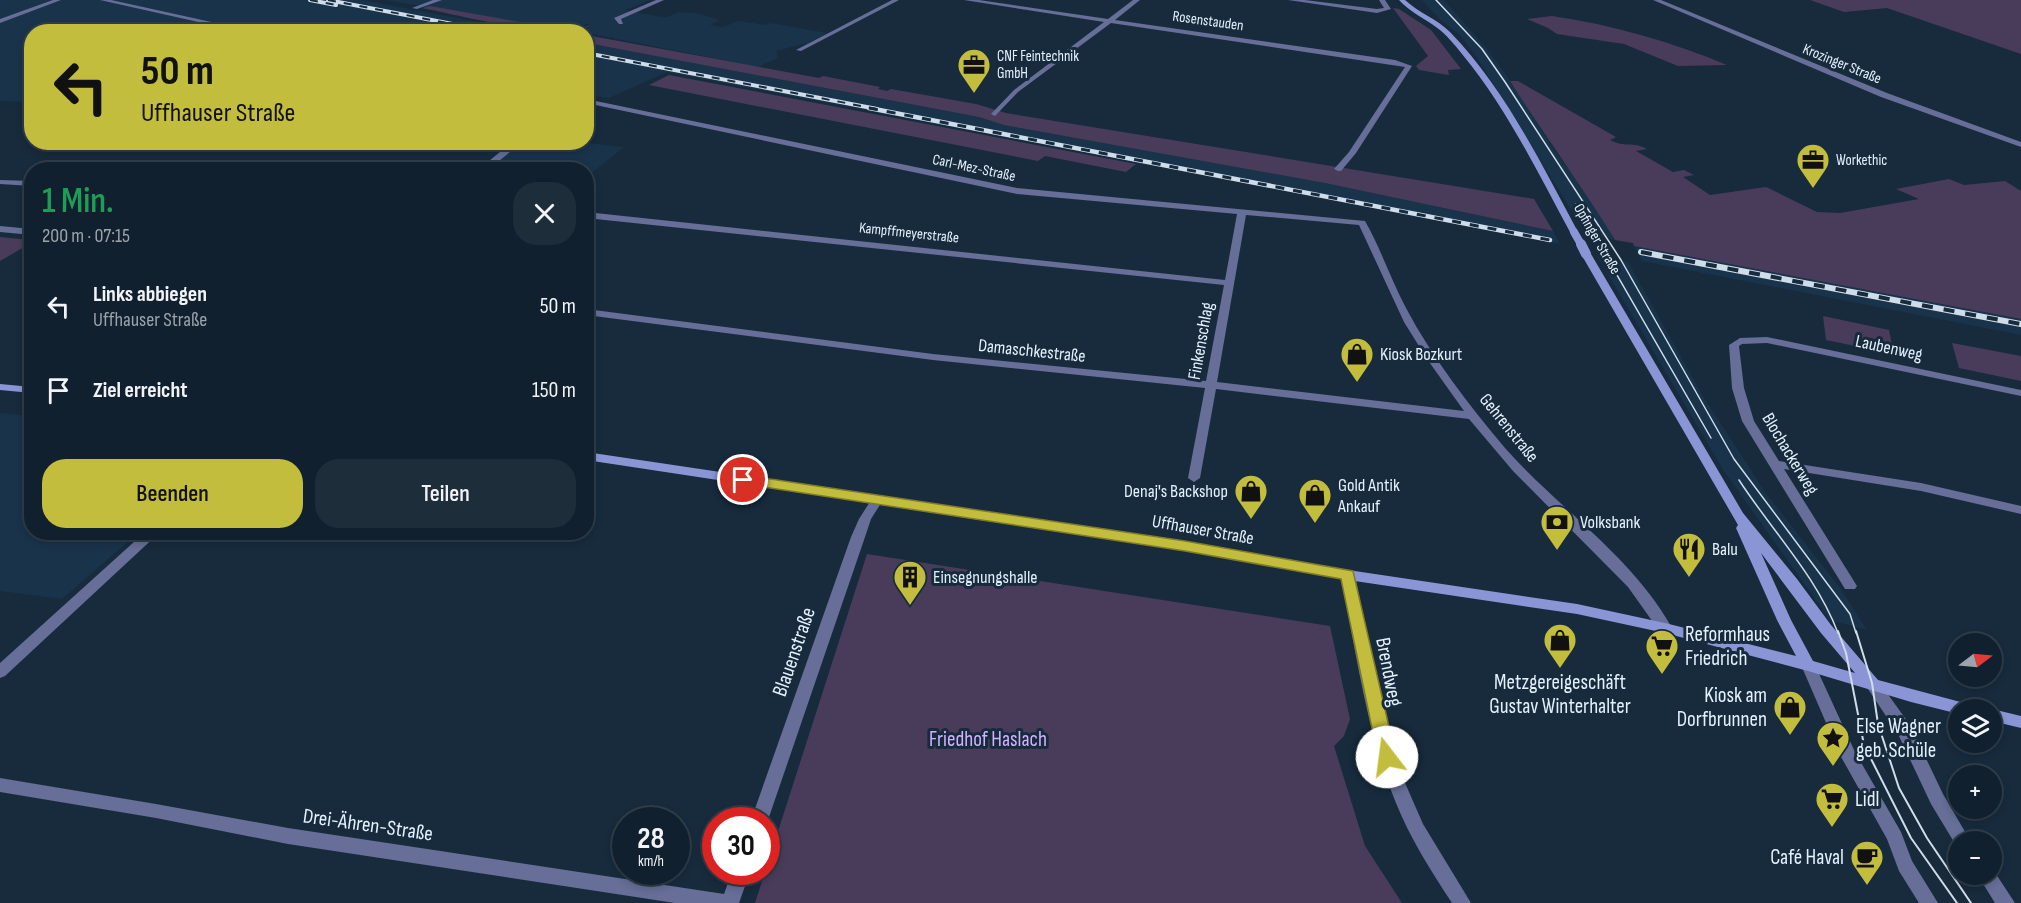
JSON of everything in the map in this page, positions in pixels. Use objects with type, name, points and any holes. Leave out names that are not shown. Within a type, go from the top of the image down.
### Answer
[{"type":"street","points":[[0,21],[58,0]]},
{"type":"street","points":[[104,0],[216,24]]},
{"type":"street","points":[[415,8],[439,0]]},
{"type":"street","points":[[621,23],[617,18],[661,0]]},
{"type":"street","points":[[799,50],[896,0]]},
{"type":"street","name":"Rosenstauden","points":[[967,0],[1384,60],[1409,66],[1352,153],[1338,169]]},
{"type":"street","points":[[995,114],[1016,91],[1137,0]]},
{"type":"street","points":[[1291,0],[1377,11],[1388,9],[1382,0]]},
{"type":"street","name":"Opfinger Straße","points":[[1402,0],[1410,8],[1443,28],[1470,60],[1504,111],[1738,516],[1774,599],[1808,664]]},
{"type":"street","name":"Krozinger Straße","points":[[1656,0],[1852,83],[2021,145]]},
{"type":"street","name":"Carl-Mez-Straße","points":[[594,103],[1017,191],[1362,223]]},
{"type":"street","points":[[492,162],[508,150]]},
{"type":"street","points":[[0,182],[24,184]]},
{"type":"street","name":"Finkenschlag","points":[[1194,478],[1242,211]]},
{"type":"street","name":"Kampffmeyerstraße","points":[[594,216],[1228,283]]},
{"type":"street","name":"Gehrenstraße","points":[[1362,223],[1408,320],[1429,355],[1516,468],[1615,564],[1648,600],[1665,628]]},
{"type":"street","points":[[0,229],[24,231]]},
{"type":"street","name":"Damaschkestraße","points":[[594,313],[933,357],[1475,416]]},
{"type":"street","name":"Laubenweg","points":[[1751,340],[1788,344],[2021,393]]},
{"type":"street","name":"Blochackerweg","points":[[1751,340],[1740,341],[1734,345],[1737,388],[1748,421],[1850,586]]},
{"type":"street","points":[[0,387],[24,389]]},
{"type":"street","name":"Uffhauser Straße","points":[[594,457],[1185,546],[1348,575],[1577,609],[1665,628],[1808,664],[1948,705]]},
{"type":"street","points":[[1775,464],[1921,487],[2021,510]]},
{"type":"street","name":"Blauenstraße","points":[[764,807],[858,537],[865,519],[877,500]]},
{"type":"street","name":"Opfinger Straße","points":[[1738,516],[1792,582],[1826,629],[1872,683]]},
{"type":"street","points":[[0,672],[145,540]]},
{"type":"street","name":"Brendweg","points":[[1348,575],[1387,757],[1404,804],[1430,853],[1461,903]]},
{"type":"street","points":[[1808,664],[1848,755],[1895,837],[1905,865],[1929,903]]},
{"type":"street","points":[[1872,683],[1904,730],[1937,799],[1956,831]]},
{"type":"street","points":[[2002,717],[2021,722]]},
{"type":"street","name":"Drei-Ähren-Straße","points":[[0,785],[288,836],[730,903]]},
{"type":"street","points":[[730,903],[736,885]]},
{"type":"street","points":[[1994,885],[2006,903]]},
{"type":"shaded area","points":[[0,0],[361,0],[490,24],[24,24],[24,102],[0,101]]},
{"type":"shaded area","points":[[385,0],[650,0],[625,10],[661,17],[668,17],[679,12],[696,13],[720,20],[710,25],[723,27],[738,21],[765,25],[770,23],[827,33],[808,43],[776,51],[778,58],[758,67],[594,34],[594,24],[529,24]]},
{"type":"shaded area","points":[[1422,0],[1444,0],[1487,49],[1555,151],[1593,203],[1615,240],[1586,234],[1476,56],[1459,34],[1439,19]]},
{"type":"shaded area","points":[[594,45],[979,117],[1004,125],[1325,183],[1553,231],[1560,244],[667,72],[609,98],[594,96]]},
{"type":"shaded area","points":[[594,144],[624,147],[594,171],[594,162],[493,162],[509,150],[594,150]]},
{"type":"shaded area","points":[[1634,246],[2021,319],[2021,335],[1642,261]]},
{"type":"shaded area","points":[[1597,256],[1628,262],[1704,398],[1765,492],[1840,588],[1867,630],[1830,620],[1724,471]]},
{"type":"shaded area","points":[[0,413],[24,415],[24,540],[130,540],[62,599],[0,591]]},
{"type":"green space","points":[[1810,0],[2021,0],[2021,54],[1887,8],[1844,12]]},
{"type":"green space","points":[[430,6],[530,24],[500,24],[422,8]]},
{"type":"green space","points":[[1393,8],[1399,9],[1431,30],[1461,69],[1448,70],[1449,75],[1419,70],[1416,66],[1428,56]]},
{"type":"green space","points":[[1552,16],[1641,35],[1684,48],[1727,65],[1678,66],[1624,44],[1557,34],[1527,19]]},
{"type":"green space","points":[[594,36],[819,78],[823,76],[880,87],[878,89],[887,91],[891,89],[976,104],[1006,113],[1534,199],[1553,231],[1325,183],[1004,125],[979,117],[594,44]]},
{"type":"green space","points":[[669,75],[1136,164],[1126,172],[1045,156],[1038,161],[649,85]]},
{"type":"green space","points":[[1510,81],[1518,81],[1616,137],[1610,140],[1647,149],[1636,151],[1673,172],[1684,170],[1694,175],[1683,177],[1710,195],[1766,187],[1817,212],[1840,213],[1919,199],[1896,189],[1949,179],[1964,185],[2005,181],[2021,191],[2021,319],[1634,246],[1633,243],[1615,240]]},
{"type":"green space","points":[[0,237],[24,239],[24,247],[0,261]]},
{"type":"green space","points":[[1823,316],[1889,330],[1894,354],[1826,340]]},
{"type":"green space","points":[[1952,343],[2021,356],[2021,381],[1959,368]]},
{"type":"green space","name":"Friedhof Haslach","points":[[867,554],[1330,626],[1350,719],[1344,736],[1334,746],[1365,846],[1402,903],[755,903],[761,885],[780,885],[780,825]]},
{"type":"tram line","points":[[1436,0],[1482,49],[1505,82],[1621,260],[1734,459],[1850,614],[1856,633]]},
{"type":"tram line","points":[[1576,204],[1711,438]]},
{"type":"tram line","points":[[1739,480],[1806,573],[1829,612],[1838,633]]},
{"type":"tram line","points":[[1838,631],[1846,653],[1864,745],[1911,838],[1957,903]]},
{"type":"tram line","points":[[1856,631],[1872,683],[1878,724],[1899,788],[1927,838],[1971,903]]},
{"type":"railway","points":[[310,0],[336,5]]},
{"type":"railway","points":[[328,0],[452,24]]},
{"type":"railway","points":[[594,55],[877,109]]},
{"type":"railway","points":[[869,108],[1550,240]]},
{"type":"railway","points":[[1641,252],[2021,324]]},
{"type":"place","name":"CNF Feintechnik GmbH","points":[[974,94]]},
{"type":"place","name":"Workethic","points":[[1813,189]]},
{"type":"place","name":"Kiosk Bozkurt","points":[[1357,383]]},
{"type":"place","name":"Denaj's Backshop","points":[[1251,520]]},
{"type":"place","name":"Gold Antik Ankauf","points":[[1315,524]]},
{"type":"place","name":"Volksbank","points":[[1557,551]]},
{"type":"place","name":"Balu","points":[[1689,578]]},
{"type":"place","name":"Einsegnungshalle","points":[[910,606]]},
{"type":"place","name":"Metzgereigeschäft Gustav Winterhalter","points":[[1560,669]]},
{"type":"place","name":"Reformhaus Friedrich","points":[[1662,675]]},
{"type":"place","name":"Kiosk am Dorfbrunnen","points":[[1790,736]]},
{"type":"place","name":"Else Wagner geb. Schüle","points":[[1833,767]]},
{"type":"place","name":"Lidl","points":[[1832,828]]},
{"type":"place","name":"Café Haval","points":[[1867,886]]},
{"type":"route","points":[[743,480],[1185,546],[1348,575],[1387,757]]}]
